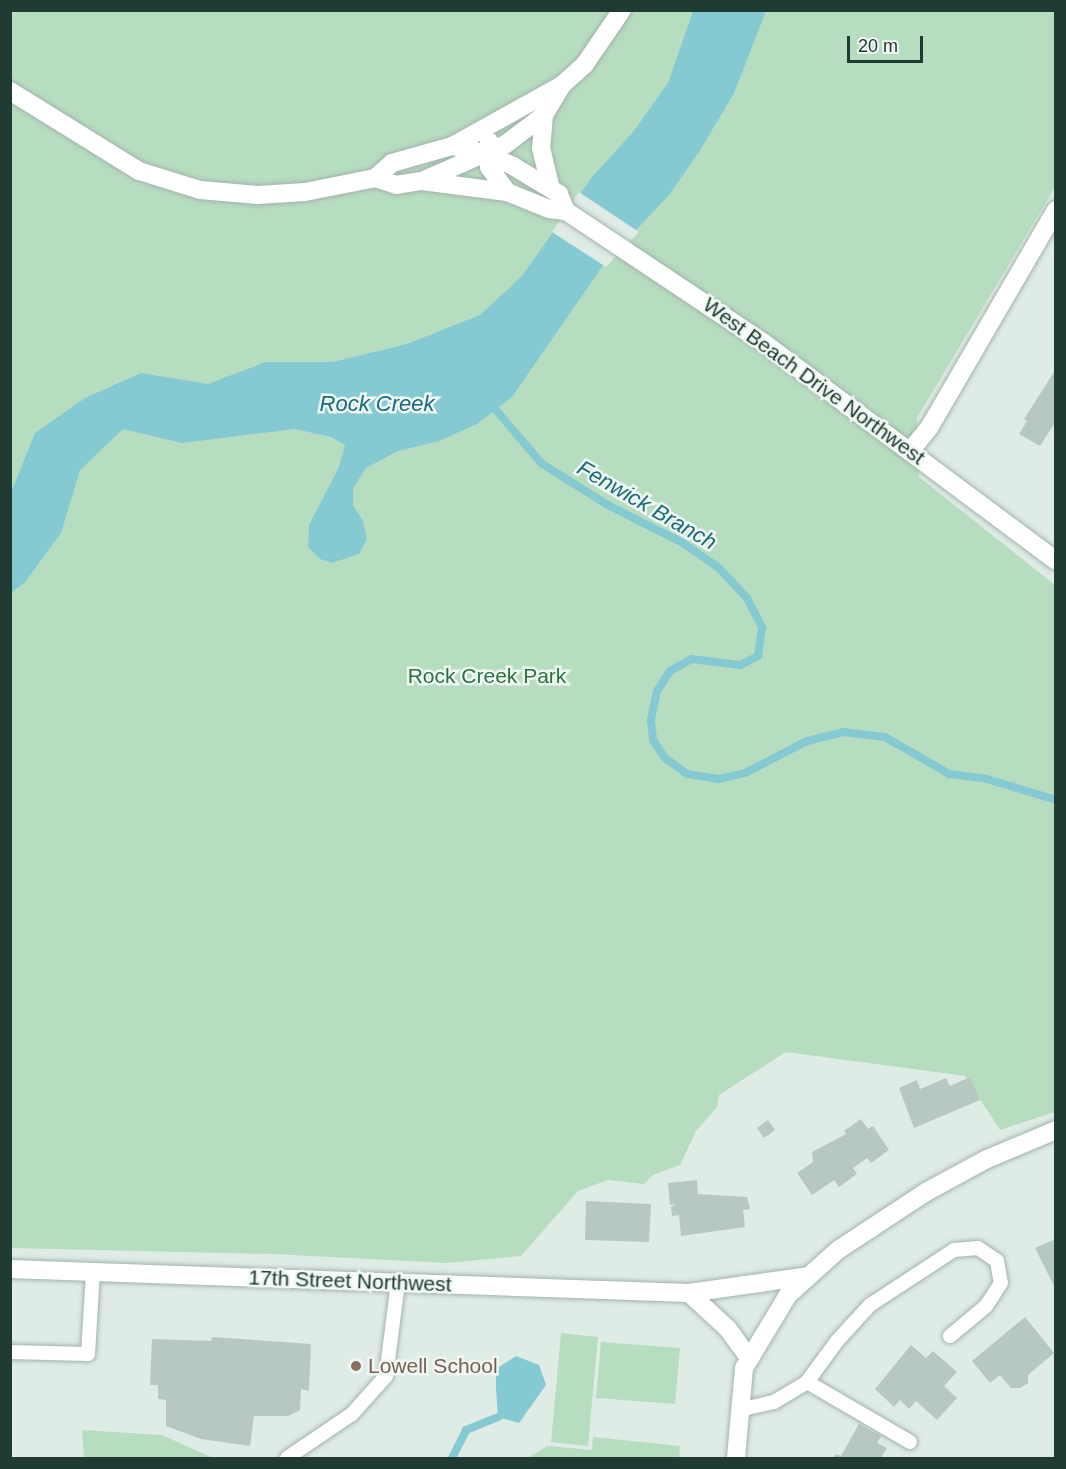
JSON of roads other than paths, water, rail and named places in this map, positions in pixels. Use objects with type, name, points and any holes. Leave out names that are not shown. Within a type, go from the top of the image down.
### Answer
[{"type":"street","points":[[10,92],[139,171],[200,190],[258,195],[305,192],[375,178],[396,185],[422,182],[486,153],[523,133],[544,115],[562,85],[585,64],[622,10]]},
{"type":"street","points":[[375,178],[392,163],[452,146],[499,121],[529,100],[562,85]]},
{"type":"street","points":[[544,115],[541,148],[551,189]]},
{"type":"street","points":[[499,121],[486,153],[489,167],[507,192]]},
{"type":"street","name":"West Beach Drive Northwest","points":[[452,146],[486,153],[551,189],[559,194],[566,211]]},
{"type":"street","name":"West Beach Drive Northwest","points":[[422,182],[507,192],[549,209],[566,211],[633,254],[911,450],[1056,561]]},
{"type":"street","points":[[911,450],[929,428],[1056,210]]},
{"type":"street","points":[[736,1458],[739,1410],[748,1358],[778,1309],[808,1276],[838,1250],[926,1192],[987,1159],[1056,1130]]},
{"type":"street","name":"17th Street Northwest","points":[[10,1269],[689,1293],[808,1276]]},
{"type":"street","points":[[689,1293],[728,1329],[748,1358]]},
{"type":"lane","points":[[739,1410],[774,1402],[807,1382],[837,1341],[870,1305],[954,1250],[978,1248],[997,1261],[1001,1283],[986,1306],[950,1336]]},
{"type":"lane","points":[[10,1352],[88,1354],[93,1272]]},
{"type":"lane","points":[[287,1458],[352,1414],[386,1376],[398,1282]]},
{"type":"lane","points":[[807,1382],[910,1442]]},
{"type":"water","name":"Rock Creek","points":[[693,11],[766,11],[734,93],[699,152],[669,195],[604,264],[512,397],[477,424],[439,441],[398,451],[366,468],[353,489],[353,505],[363,521],[367,539],[359,554],[332,563],[320,559],[308,547],[309,525],[339,467],[345,445],[331,437],[295,429],[182,443],[123,429],[80,470],[61,533],[25,582],[11,593],[10,495],[35,433],[85,398],[141,373],[208,384],[266,362],[333,362],[407,344],[480,315],[522,276],[592,177],[633,132],[668,83]]},
{"type":"water","points":[[516,1356],[539,1365],[546,1385],[519,1423],[498,1417],[496,1389],[496,1369]]},
{"type":"waterway","name":"Fenwick Branch","points":[[490,403],[541,463],[606,504],[683,543],[719,568],[747,598],[762,628],[758,656],[740,665],[691,659],[670,671],[657,691],[651,720],[653,740],[665,758],[687,774],[719,779],[745,773],[807,741],[843,732],[885,737],[949,774],[987,779],[1056,800]]},
{"type":"waterway","points":[[452,1458],[466,1430],[498,1417]]},
{"type":"place","name":"Lowell School","points":[[356,1366]]},
{"type":"park label","name":"Rock Creek Park","points":[[487,676]]}]
